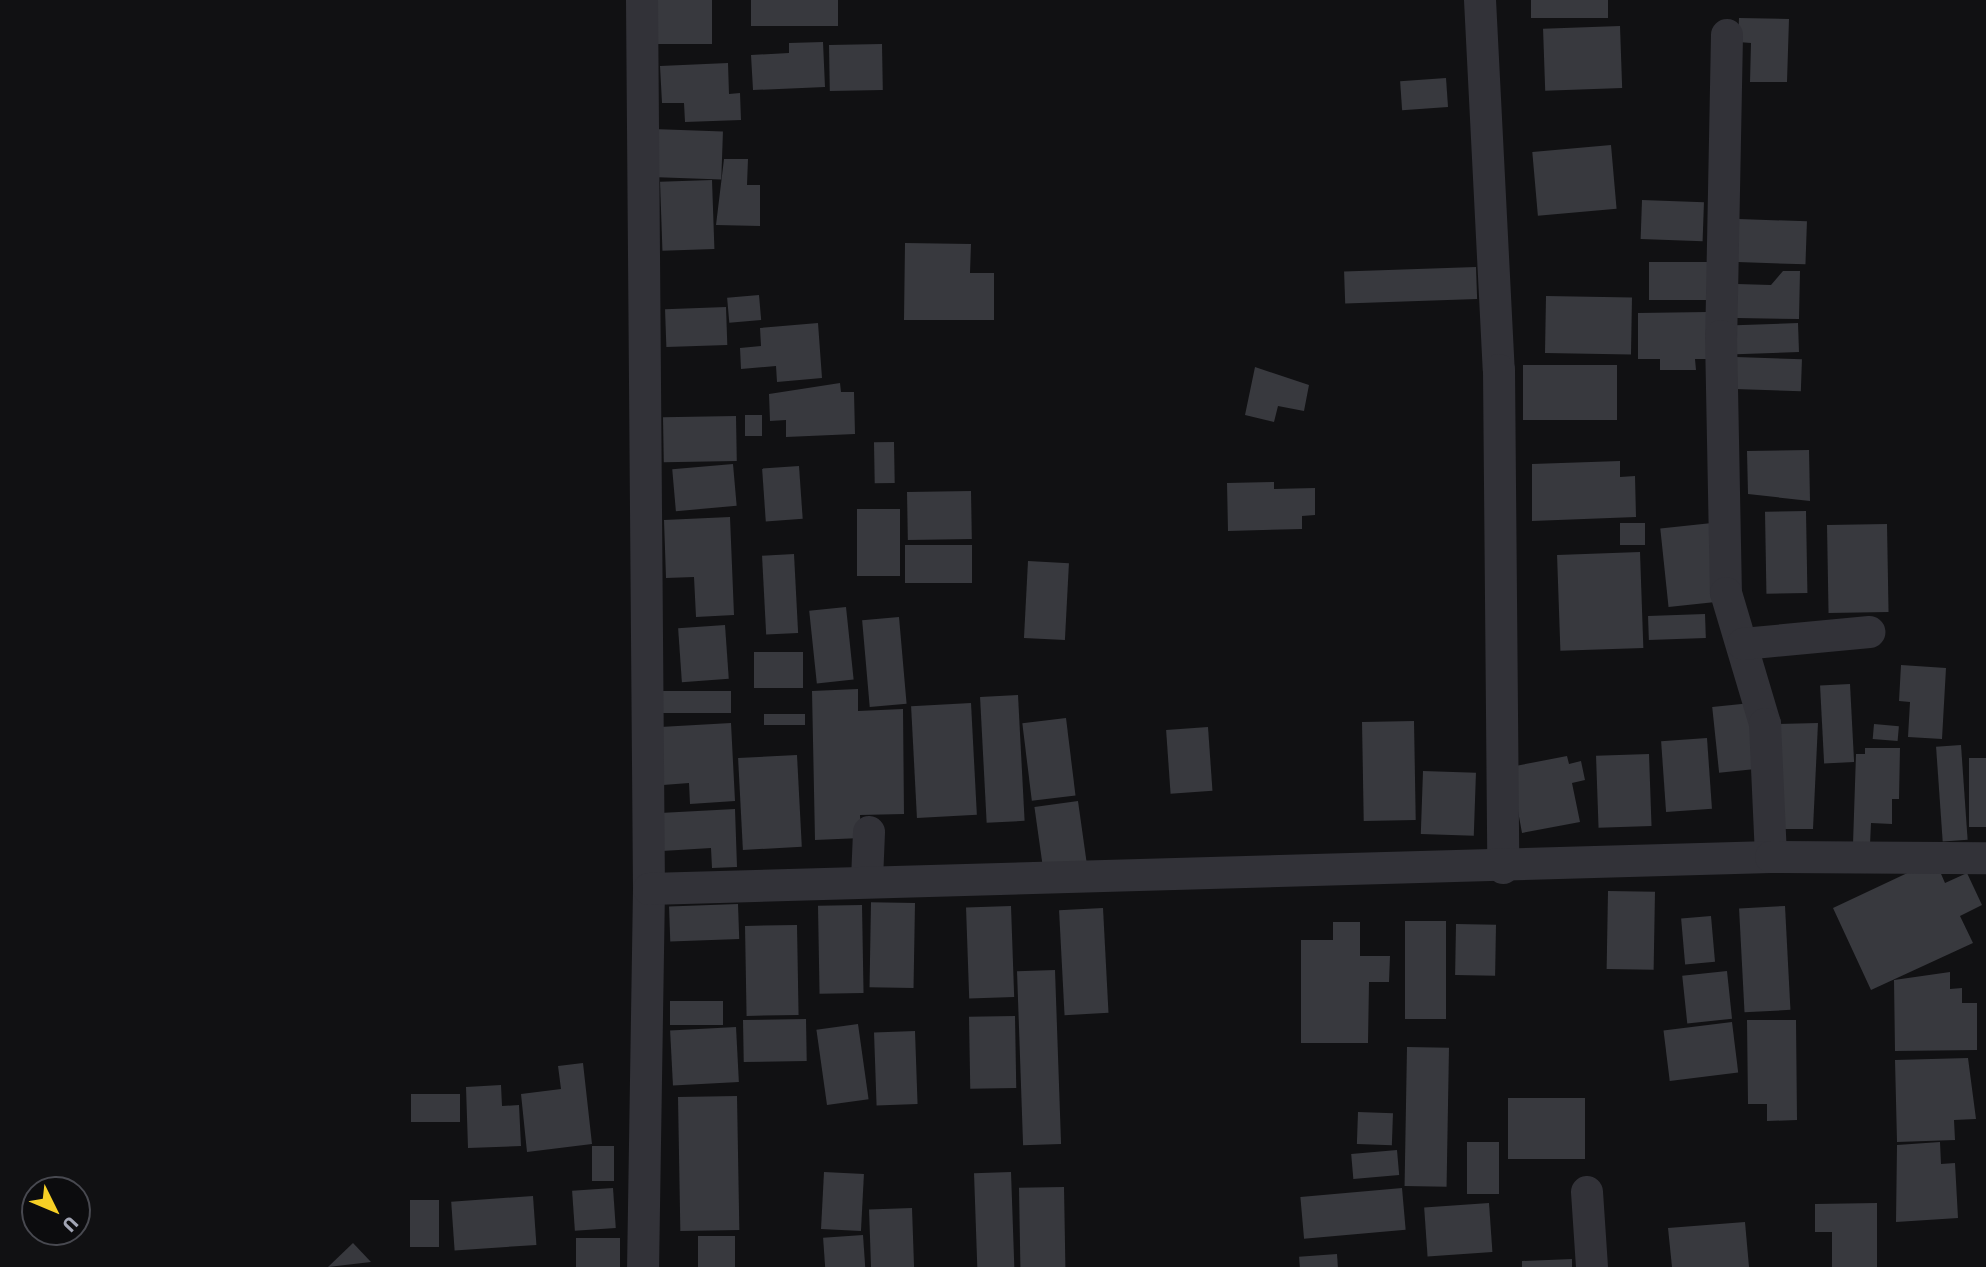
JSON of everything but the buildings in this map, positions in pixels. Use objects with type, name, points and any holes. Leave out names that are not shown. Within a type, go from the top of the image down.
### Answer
[{"type":"street","points":[[642,0],[649,889],[643,1267]]},
{"type":"street","points":[[1480,0],[1499,370],[1503,868]]},
{"type":"street","points":[[1727,35],[1726,593],[1765,724],[1771,857]]},
{"type":"street","points":[[1743,644],[1869,632]]},
{"type":"street","points":[[867,880],[869,832]]},
{"type":"street","points":[[649,889],[867,880],[1503,868],[1771,857],[1986,858]]},
{"type":"street","points":[[1587,1192],[1592,1267]]}]
